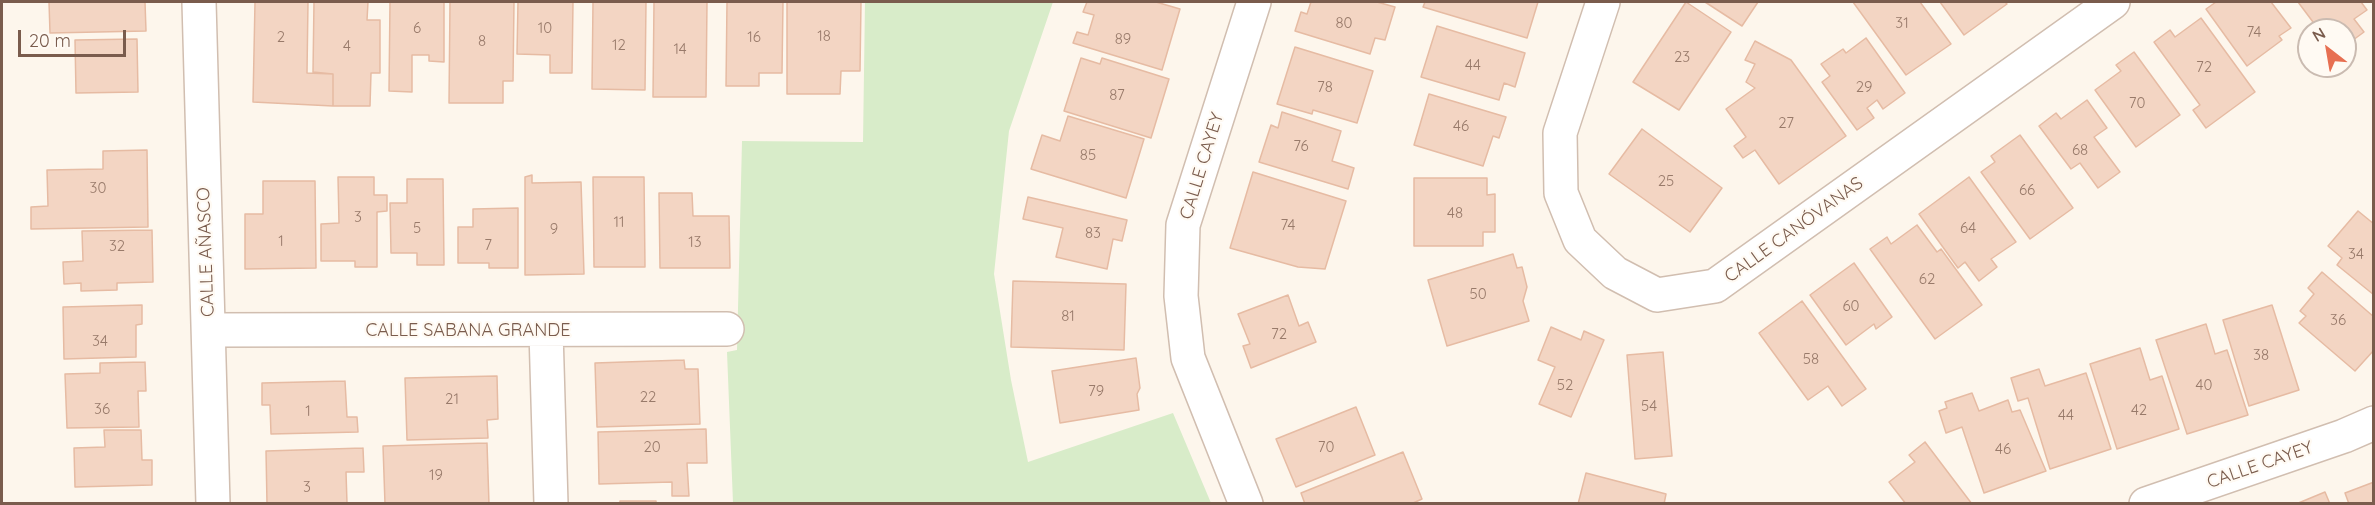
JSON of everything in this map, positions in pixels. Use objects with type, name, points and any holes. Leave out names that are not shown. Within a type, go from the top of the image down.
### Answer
[{"type":"street","name":"CALLE AÑASCO","points":[[199,2],[213,504]]},
{"type":"street","name":"CALLE CAYEY","points":[[1246,504],[1188,358],[1181,297],[1183,225],[1254,2]]},
{"type":"street","name":"CALLE CANÓVANAS","points":[[1603,2],[1560,133],[1561,193],[1580,240],[1615,273],[1657,295],[1715,286],[2113,2]]},
{"type":"street","name":"CALLE SABANA GRANDE","points":[[209,330],[727,329]]},
{"type":"street","points":[[546,331],[550,504]]},
{"type":"street","name":"CALLE CAYEY","points":[[2146,504],[2344,436],[2373,423]]},
{"type":"green space","points":[[865,2],[1053,2],[1009,131],[994,274],[1011,380],[1028,462],[1173,413],[1211,503],[733,503],[727,352],[737,350],[742,141],[863,142]]},
{"type":"building","points":[[49,2],[145,2],[146,31],[50,33]]},
{"type":"building","points":[[255,2],[308,2],[307,73],[333,74],[333,106],[253,102]]},
{"type":"building","points":[[314,2],[368,2],[367,20],[380,20],[380,73],[371,73],[370,106],[333,106],[333,74],[313,72]]},
{"type":"building","points":[[390,2],[444,2],[444,62],[429,61],[429,55],[412,55],[412,92],[389,91]]},
{"type":"building","points":[[450,2],[514,2],[513,81],[503,81],[503,103],[449,103]]},
{"type":"building","points":[[518,2],[573,2],[572,73],[550,73],[550,55],[517,54]]},
{"type":"building","points":[[593,2],[646,2],[645,90],[592,89]]},
{"type":"building","points":[[654,2],[707,2],[706,97],[653,97]]},
{"type":"building","points":[[727,2],[783,2],[782,73],[759,73],[759,86],[726,86]]},
{"type":"building","points":[[787,2],[861,2],[860,71],[841,71],[840,94],[787,94]]},
{"type":"building","points":[[1087,2],[1156,2],[1180,9],[1162,70],[1073,43],[1077,32],[1088,35],[1094,15],[1083,12]]},
{"type":"building","points":[[1311,2],[1377,2],[1395,7],[1385,40],[1375,38],[1370,54],[1295,31],[1301,12],[1307,14]]},
{"type":"building","points":[[1425,2],[1538,2],[1527,38],[1423,7]]},
{"type":"building","points":[[1686,2],[1731,32],[1679,110],[1633,82]]},
{"type":"building","points":[[1705,2],[1758,2],[1742,26]]},
{"type":"building","points":[[1853,2],[1920,2],[1951,44],[1906,75]]},
{"type":"building","points":[[1940,2],[2005,2],[2007,4],[1964,35]]},
{"type":"building","points":[[2216,2],[2271,2],[2291,28],[2279,36],[2282,40],[2247,66],[2206,9]]},
{"type":"building","points":[[2298,2],[2361,2],[2367,10],[2355,18],[2310,18]]},
{"type":"building","points":[[2201,18],[2255,92],[2206,128],[2193,110],[2200,105],[2154,42],[2170,30],[2175,37]]},
{"type":"building","points":[[2357,23],[2364,32],[2357,37]]},
{"type":"building","points":[[1437,26],[1525,53],[1515,87],[1504,83],[1499,100],[1421,77]]},
{"type":"building","points":[[1866,38],[1905,93],[1883,109],[1877,100],[1867,108],[1874,118],[1857,130],[1822,82],[1830,76],[1821,64],[1843,49],[1846,53]]},
{"type":"building","points":[[137,39],[138,92],[76,93],[75,40]]},
{"type":"building","points":[[1755,41],[1791,60],[1846,136],[1779,184],[1755,150],[1743,158],[1734,146],[1746,137],[1726,109],[1755,88],[1746,82],[1755,64],[1745,60]]},
{"type":"building","points":[[1295,47],[1373,71],[1357,123],[1313,110],[1312,114],[1277,104]]},
{"type":"building","points":[[2134,52],[2180,115],[2136,147],[2095,90],[2121,71],[2116,65]]},
{"type":"building","points":[[1081,58],[1100,64],[1102,58],[1169,79],[1151,138],[1064,111]]},
{"type":"building","points":[[1429,94],[1506,117],[1499,138],[1493,136],[1483,166],[1414,145]]},
{"type":"building","points":[[2087,100],[2107,128],[2094,137],[2120,172],[2098,188],[2080,163],[2071,169],[2039,126],[2056,113],[2061,119]]},
{"type":"building","points":[[1282,112],[1341,131],[1332,161],[1354,168],[1348,189],[1259,162],[1271,125],[1278,128]]},
{"type":"building","points":[[1068,116],[1144,139],[1126,198],[1031,169],[1042,135],[1060,141]]},
{"type":"building","points":[[1642,129],[1722,188],[1690,232],[1609,174]]},
{"type":"building","points":[[2020,135],[2073,208],[2030,239],[1981,172],[1995,162],[1991,156]]},
{"type":"building","points":[[147,150],[148,227],[31,229],[31,207],[48,206],[47,170],[103,169],[103,151]]},
{"type":"building","points":[[1253,172],[1346,201],[1325,269],[1298,267],[1230,248]]},
{"type":"building","points":[[532,175],[532,183],[581,182],[584,274],[525,275],[525,177]]},
{"type":"building","points":[[338,177],[374,177],[374,195],[387,195],[387,211],[377,212],[377,267],[355,267],[355,261],[321,261],[321,224],[339,223]]},
{"type":"building","points":[[593,177],[644,177],[645,267],[594,267]]},
{"type":"building","points":[[1969,177],[2016,242],[1991,259],[1997,267],[1979,281],[1965,262],[1958,268],[1919,214]]},
{"type":"building","points":[[1414,178],[1487,178],[1487,195],[1495,194],[1495,232],[1483,232],[1483,246],[1414,246]]},
{"type":"building","points":[[407,179],[443,179],[444,265],[417,265],[417,253],[391,253],[390,203],[407,203]]},
{"type":"building","points":[[263,181],[315,181],[316,268],[245,269],[245,214],[263,214]]},
{"type":"building","points":[[659,193],[692,193],[693,216],[729,216],[730,268],[660,268]]},
{"type":"building","points":[[1028,197],[1127,220],[1122,241],[1113,239],[1107,269],[1056,257],[1063,228],[1023,219]]},
{"type":"building","points":[[518,208],[518,268],[489,268],[489,263],[458,263],[458,227],[473,227],[473,209]]},
{"type":"building","points":[[2358,211],[2374,224],[2374,295],[2337,265],[2342,258],[2328,246]]},
{"type":"building","points":[[1917,225],[1937,252],[1941,249],[1982,305],[1935,339],[1870,249],[1887,237],[1891,244]]},
{"type":"building","points":[[152,230],[153,282],[117,283],[117,290],[81,291],[81,283],[64,284],[63,262],[83,261],[82,231]]},
{"type":"building","points":[[1513,254],[1517,268],[1522,267],[1527,287],[1523,301],[1529,321],[1447,346],[1428,280]]},
{"type":"building","points":[[1854,263],[1892,317],[1876,329],[1874,324],[1846,345],[1810,295]]},
{"type":"building","points":[[2322,272],[2374,317],[2374,350],[2355,371],[2299,323],[2306,316],[2300,311],[2314,294],[2308,288]]},
{"type":"building","points":[[1013,281],[1126,284],[1124,350],[1011,347]]},
{"type":"building","points":[[1288,295],[1299,326],[1308,322],[1316,342],[1251,368],[1243,346],[1250,344],[1238,314]]},
{"type":"building","points":[[1802,301],[1866,389],[1842,406],[1828,386],[1808,400],[1759,333]]},
{"type":"building","points":[[142,305],[142,324],[136,325],[136,357],[64,359],[63,307]]},
{"type":"building","points":[[2272,305],[2299,390],[2249,406],[2223,320]]},
{"type":"building","points":[[2206,324],[2215,354],[2227,350],[2248,415],[2187,434],[2156,340]]},
{"type":"building","points":[[1551,327],[1581,340],[1584,331],[1604,340],[1571,417],[1539,404],[1555,367],[1538,360]]},
{"type":"building","points":[[2140,348],[2150,380],[2162,376],[2179,429],[2117,449],[2090,364]]},
{"type":"building","points":[[1663,352],[1672,456],[1635,459],[1627,355]]},
{"type":"building","points":[[1136,358],[1140,388],[1137,394],[1139,410],[1060,423],[1052,371]]},
{"type":"building","points":[[684,360],[685,369],[698,369],[700,424],[597,427],[595,363]]},
{"type":"building","points":[[145,362],[146,391],[138,391],[139,427],[67,428],[65,374],[100,373],[100,363]]},
{"type":"building","points":[[2039,369],[2045,386],[2086,373],[2111,449],[2050,469],[2028,398],[2018,401],[2011,378]]},
{"type":"building","points":[[497,376],[498,419],[487,420],[488,438],[407,440],[405,378]]},
{"type":"building","points":[[345,381],[347,417],[357,417],[358,432],[271,434],[270,405],[262,405],[262,383]]},
{"type":"building","points":[[1972,393],[1979,411],[2008,400],[2012,412],[2020,410],[2046,471],[1984,493],[1962,427],[1946,433],[1939,411],[1947,408],[1945,402]]},
{"type":"building","points":[[1356,407],[1375,455],[1296,487],[1276,439]]},
{"type":"building","points":[[706,429],[707,463],[687,463],[689,496],[672,496],[672,482],[599,484],[598,432]]},
{"type":"building","points":[[104,430],[141,430],[142,460],[152,460],[152,485],[75,487],[74,448],[105,447]]},
{"type":"building","points":[[1925,442],[1972,504],[1906,504],[1889,482],[1915,462],[1909,455]]},
{"type":"building","points":[[487,443],[489,504],[385,504],[383,446]]},
{"type":"building","points":[[363,448],[364,472],[346,472],[347,503],[267,504],[266,451]]},
{"type":"building","points":[[1403,452],[1422,499],[1411,504],[1305,504],[1301,493]]},
{"type":"building","points":[[1586,473],[1666,494],[1664,504],[1578,504]]},
{"type":"building","points":[[2374,482],[2374,504],[2349,504],[2345,493]]},
{"type":"building","points":[[2325,492],[2330,504],[2296,504]]},
{"type":"building","points":[[620,501],[656,501],[656,504],[620,504]]}]
